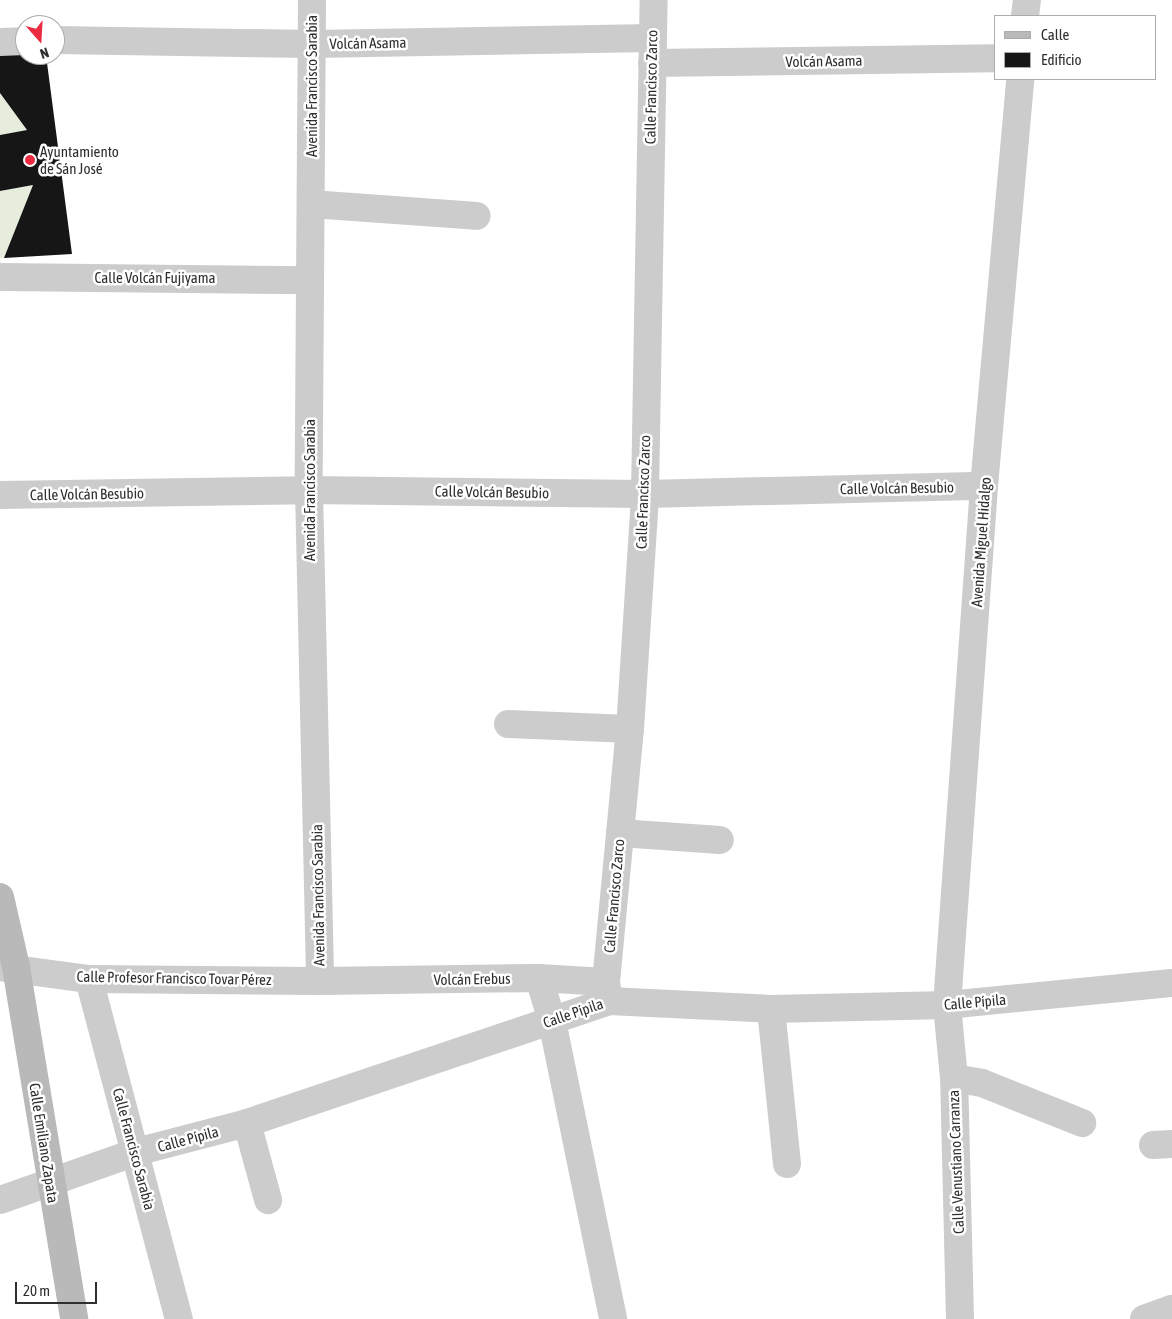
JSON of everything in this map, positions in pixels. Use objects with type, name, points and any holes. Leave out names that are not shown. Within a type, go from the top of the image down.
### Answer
[{"type":"street","name":"Avenida Francisco Sarabia","points":[[312,0],[309,490],[320,981]]},
{"type":"street","name":"Calle Francisco Zarco","points":[[607,992],[630,729],[645,494],[654,0]]},
{"type":"street","points":[[1025,15],[1026,0]]},
{"type":"street","name":"Volcán Asama","points":[[65,40],[994,58]]},
{"type":"street","points":[[0,42],[15,41]]},
{"type":"street","name":"Avenida Miguel Hidalgo","points":[[947,1005],[984,486],[1020,80]]},
{"type":"street","points":[[311,204],[477,216]]},
{"type":"street","name":"Calle Volcán Fujiyama","points":[[0,277],[310,280]]},
{"type":"street","name":"Calle Volcán Besubio","points":[[0,495],[309,490],[645,494],[984,486]]},
{"type":"street","points":[[508,724],[630,729]]},
{"type":"street","points":[[620,833],[720,840]]},
{"type":"street","name":"Calle Emiliano Zapata","points":[[0,897],[8,967],[50,1181],[74,1319]]},
{"type":"street","name":"Calle Profesor Francisco Tovar Pérez","points":[[8,967],[88,979],[320,981]]},
{"type":"street","points":[[539,978],[552,1021],[613,1319]]},
{"type":"street","name":"Volcán Erebus","points":[[320,981],[539,978],[607,992]]},
{"type":"street","name":"Calle Francisco Sarabia","points":[[88,979],[136,1152],[179,1319]]},
{"type":"street","name":"Calle Pípila","points":[[0,1200],[136,1152],[247,1123],[552,1021],[607,992],[771,1009],[947,1005],[1172,983]]},
{"type":"street","name":"Calle Venustiano Carranza","points":[[947,1005],[954,1078],[960,1319]]},
{"type":"street","points":[[771,1009],[787,1164]]},
{"type":"street","points":[[954,1078],[982,1084],[1082,1123]]},
{"type":"street","points":[[247,1123],[268,1200]]},
{"type":"green space","points":[[0,93],[27,130],[0,135]]},
{"type":"green space","points":[[33,185],[4,258],[0,258],[0,191]]},
{"type":"building","name":"Ayuntamiento de Sán José","points":[[15,50],[15,65],[47,65],[72,254],[4,258],[33,185],[0,191],[0,135],[27,130],[0,93],[0,51]]},
{"type":"place","name":"Ayuntamiento de Sán José","points":[[30,160]]}]
